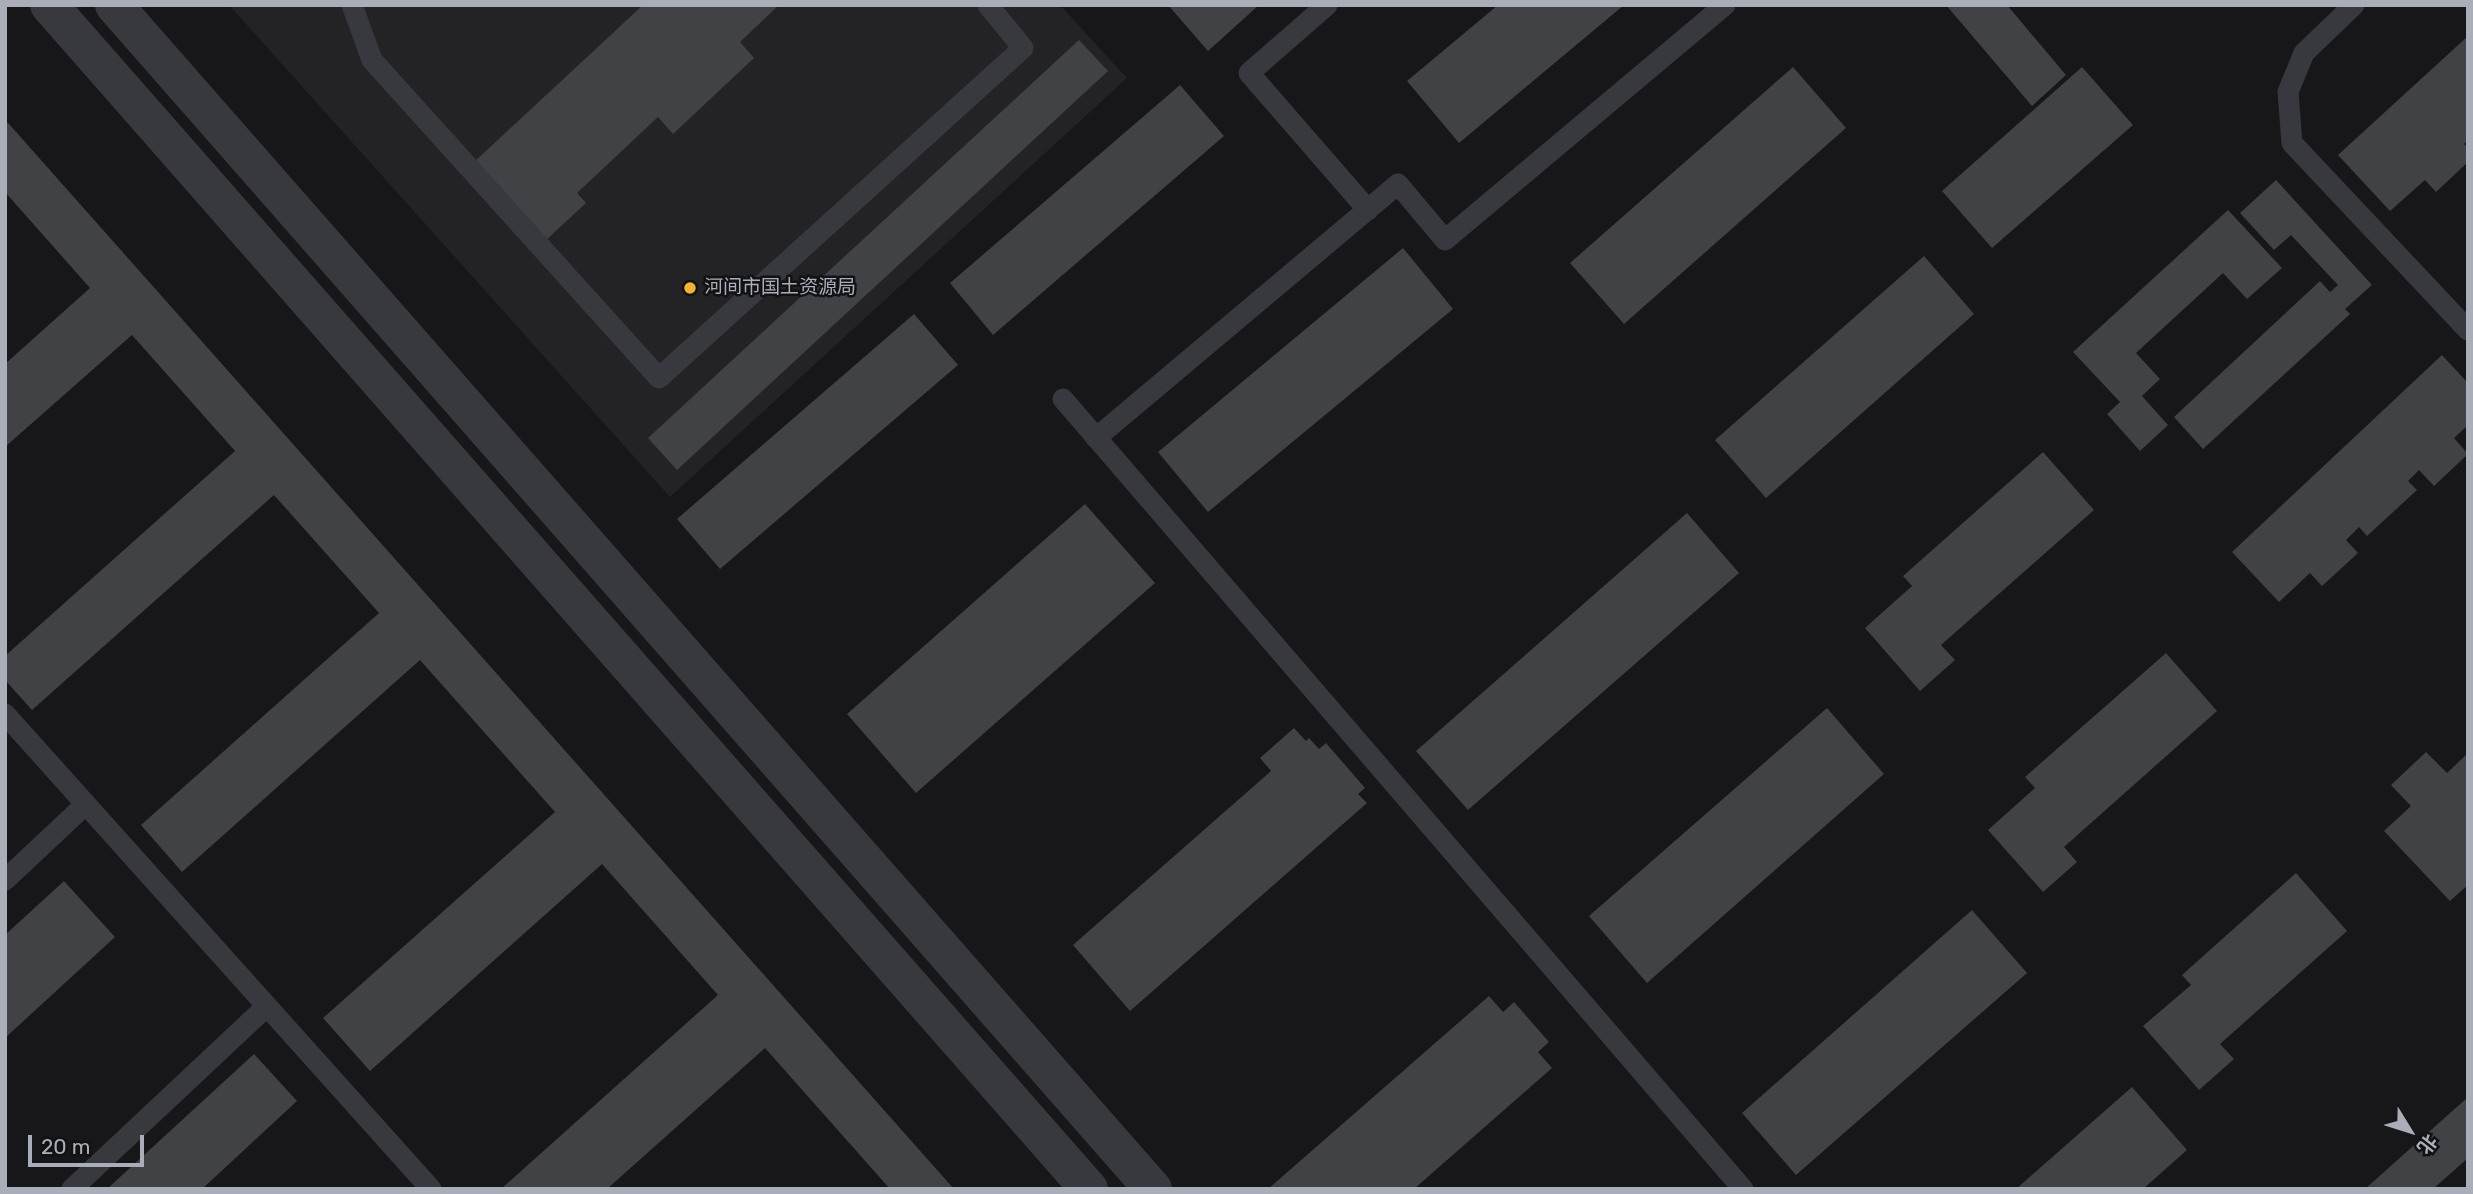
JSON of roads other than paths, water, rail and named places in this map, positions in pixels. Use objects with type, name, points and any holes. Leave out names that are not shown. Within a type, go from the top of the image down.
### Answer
[{"type":"street","points":[[49,5],[1089,1189]]},
{"type":"street","points":[[114,5],[1153,1189]]},
{"type":"lane","points":[[352,5],[372,60],[659,377],[1023,48],[988,5]]},
{"type":"lane","points":[[1326,5],[1249,73],[1368,210]]},
{"type":"lane","points":[[1097,438],[1398,184],[1445,240],[1725,5]]},
{"type":"lane","points":[[2354,5],[2304,53],[2288,92],[2292,143],[2468,330]]},
{"type":"lane","points":[[1063,399],[1743,1189]]},
{"type":"lane","points":[[5,714],[431,1189]]},
{"type":"lane","points":[[5,880],[86,804]]},
{"type":"lane","points":[[72,1189],[267,1006]]},
{"type":"place","name":"河间市国土资源局","points":[[690,288]]}]
